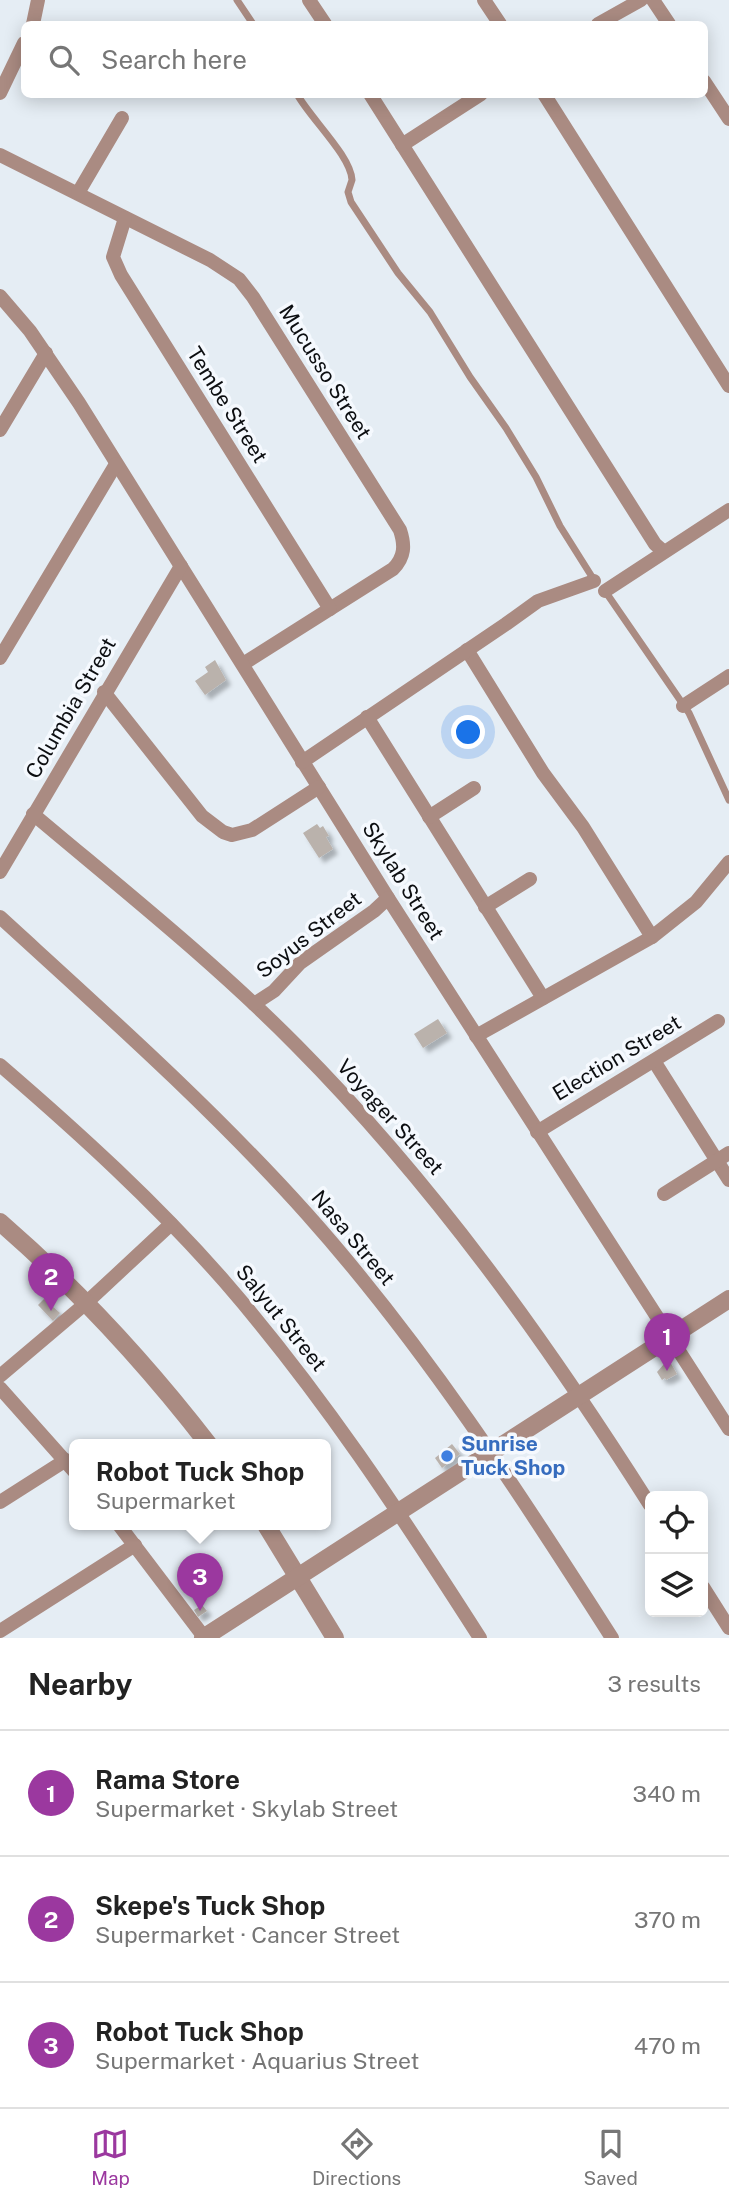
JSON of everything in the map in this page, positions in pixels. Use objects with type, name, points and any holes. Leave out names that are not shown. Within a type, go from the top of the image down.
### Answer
[{"type":"street","points":[[34,21],[38,0]]},
{"type":"street","points":[[309,0],[323,21]]},
{"type":"street","points":[[484,0],[498,21]]},
{"type":"street","points":[[603,21],[641,0]]},
{"type":"street","points":[[653,0],[667,21]]},
{"type":"street","points":[[0,93],[21,49]]},
{"type":"street","points":[[708,86],[729,119]]},
{"type":"street","points":[[373,98],[655,544],[663,551]]},
{"type":"street","points":[[402,145],[475,98]]},
{"type":"street","points":[[547,98],[729,386]]},
{"type":"street","points":[[78,193],[122,118]]},
{"type":"street","name":"Mucusso Street","points":[[0,155],[216,264],[246,286],[400,530],[404,547],[399,563],[393,569],[243,664]]},
{"type":"street","name":"Tembe Street","points":[[125,218],[113,257],[121,275],[330,609]]},
{"type":"street","name":"Skylab Street","points":[[0,296],[46,353],[388,898],[729,1429]]},
{"type":"street","points":[[0,430],[46,353]]},
{"type":"street","points":[[0,657],[116,464]]},
{"type":"street","points":[[302,762],[506,624],[530,604],[600,586],[729,510]]},
{"type":"street","name":"Columbia Street","points":[[0,872],[104,692],[181,566]]},
{"type":"street","points":[[467,650],[543,773],[583,828],[652,937]]},
{"type":"street","points":[[684,706],[729,676]]},
{"type":"street","points":[[104,692],[202,816],[223,832],[232,835],[252,830],[319,787]]},
{"type":"street","points":[[367,717],[543,998]]},
{"type":"street","points":[[429,817],[474,788]]},
{"type":"street","name":"Voyager Street","points":[[33,814],[254,1004],[331,1081],[435,1200],[523,1314],[580,1395],[645,1497]]},
{"type":"street","points":[[476,1036],[652,937],[696,902],[729,862]]},
{"type":"street","points":[[485,908],[530,879]]},
{"type":"street","name":"Soyus Street","points":[[254,1004],[274,990],[300,963],[374,911],[388,898]]},
{"type":"street","name":"Nasa Street","points":[[0,917],[206,1108],[308,1215],[389,1315],[491,1451],[612,1638]]},
{"type":"street","name":"Election Street","points":[[537,1132],[718,1021]]},
{"type":"street","points":[[654,1061],[723,1157],[729,1180]]},
{"type":"street","name":"Salyut Street","points":[[0,1065],[129,1181],[223,1280],[285,1354],[399,1511],[480,1638]]},
{"type":"street","points":[[664,1194],[723,1157]]},
{"type":"street","points":[[0,1222],[85,1304],[204,1439]]},
{"type":"street","points":[[0,1376],[85,1304],[171,1224]]},
{"type":"street","points":[[123,1530],[203,1638],[729,1299]]},
{"type":"street","points":[[0,1388],[69,1465]]},
{"type":"street","points":[[0,1503],[69,1467]]},
{"type":"street","points":[[269,1530],[335,1638]]},
{"type":"street","points":[[0,1631],[135,1545]]},
{"type":"street","points":[[708,1595],[729,1628]]},
{"type":"lane","points":[[237,0],[251,21]]},
{"type":"lane","points":[[299,98],[310,116],[348,164],[352,174],[348,192],[351,202],[398,273],[430,312],[536,477],[560,526],[684,706],[696,726],[729,800]]},
{"type":"building","points":[[215,660],[226,680],[205,695],[195,681],[208,672],[205,667]]},
{"type":"building","points":[[317,824],[320,828],[323,826],[333,849],[319,858],[303,833]]},
{"type":"building","points":[[438,1019],[447,1033],[423,1048],[414,1034]]},
{"type":"building","points":[[44,1299],[60,1313],[53,1321],[38,1305]]},
{"type":"building","points":[[664,1360],[669,1360],[677,1374],[662,1380],[657,1372]]},
{"type":"building","name":"Sunrise Tuck Shop","points":[[452,1444],[460,1454],[442,1468],[435,1458]]},
{"type":"building","points":[[202,1605],[207,1611],[198,1617],[194,1610]]},
{"type":"place","name":"Skepe's Tuck Shop","points":[[51,1311]]},
{"type":"place","name":"Rama Store","points":[[667,1371]]},
{"type":"place","name":"Sunrise Tuck Shop","points":[[447,1456]]},
{"type":"place","name":"Robot Tuck Shop","points":[[200,1611]]}]
